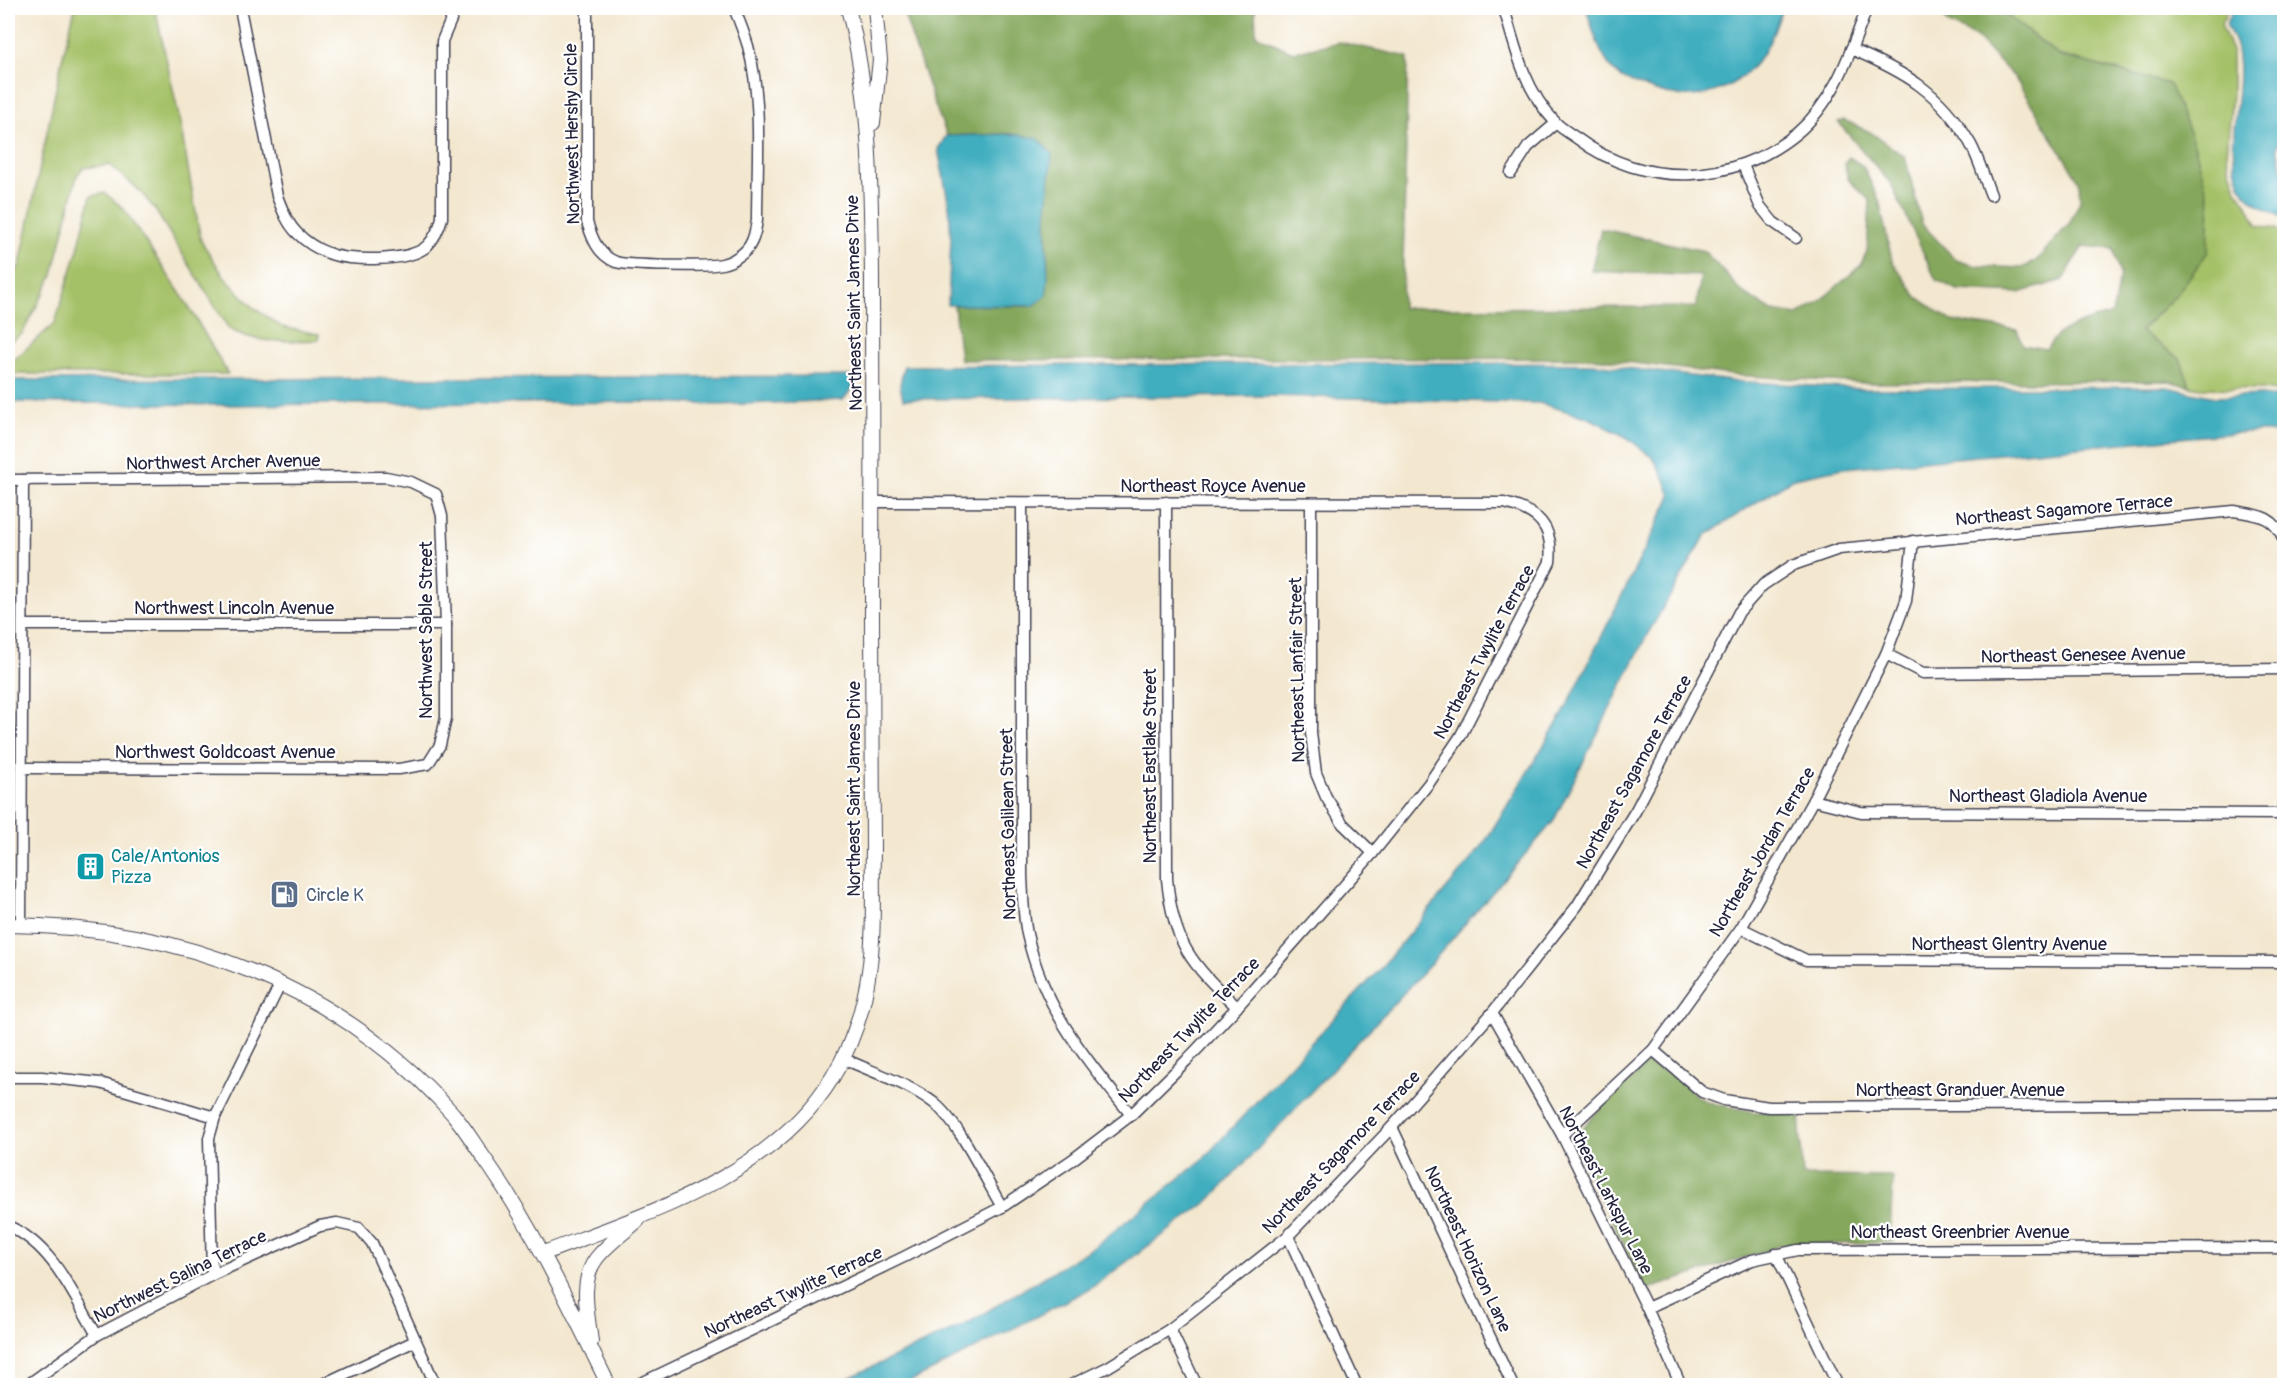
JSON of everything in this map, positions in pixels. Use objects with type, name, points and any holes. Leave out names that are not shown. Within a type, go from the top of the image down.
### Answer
[{"type":"main road","name":"Northeast Saint James Drive","points":[[544,1253],[644,1214],[730,1174],[764,1152],[807,1113],[831,1079],[855,1030],[864,1000],[870,967],[873,849],[870,149],[862,70],[848,8]]},
{"type":"main road","name":"Northeast Saint James Drive","points":[[870,149],[880,60],[875,8]]},
{"type":"main road","points":[[14,925],[68,926],[140,936],[213,956],[281,983],[332,1011],[402,1063],[454,1115],[494,1171],[544,1253],[609,1386]]},
{"type":"main road","points":[[593,1353],[586,1297],[588,1276],[596,1259],[644,1214]]},
{"type":"street","points":[[240,8],[277,196],[285,216],[297,233],[311,245],[329,254],[347,258],[399,259],[426,247],[437,233],[442,218],[442,41],[456,8]]},
{"type":"street","name":"Northwest Hershy Circle","points":[[587,8],[587,222],[593,241],[603,253],[615,261],[631,265],[723,264],[749,248],[754,237],[757,220],[757,176],[753,73],[748,46],[734,8]]},
{"type":"street","points":[[1504,8],[1518,58],[1532,91],[1556,123],[1594,152],[1625,165],[1655,173],[1681,176],[1711,173],[1743,165],[1768,153],[1797,133],[1823,105],[1839,79],[1867,8]]},
{"type":"street","points":[[1851,49],[1886,64],[1933,95],[1970,144],[1991,195]]},
{"type":"street","points":[[1511,173],[1528,147],[1556,123]]},
{"type":"street","points":[[1743,165],[1760,206],[1773,222],[1796,238]]},
{"type":"street","name":"Northwest Archer Avenue","points":[[8,480],[386,477],[411,482],[436,494]]},
{"type":"street","points":[[14,925],[22,768],[22,480]]},
{"type":"street","name":"Northwest Sable Street","points":[[428,764],[440,745],[446,718],[446,625],[442,516],[436,494]]},
{"type":"street","name":"Northeast Royce Avenue","points":[[872,502],[1504,503],[1523,507],[1546,527]]},
{"type":"street","name":"Northeast Galilean Street","points":[[1022,502],[1022,875],[1027,932],[1041,981],[1054,1011],[1074,1043],[1131,1115]]},
{"type":"street","name":"Northeast Eastlake Street","points":[[1166,502],[1167,879],[1169,902],[1175,926],[1185,949],[1204,976],[1237,1007]]},
{"type":"street","name":"Northeast Lanfair Street","points":[[1311,503],[1311,733],[1316,773],[1326,797],[1343,824],[1373,853]]},
{"type":"street","name":"Northeast Sagamore Terrace","points":[[1069,1386],[1108,1367],[1170,1329],[1288,1236],[1392,1126],[1492,1013],[1577,906],[1636,810],[1739,612],[1763,585],[1793,565],[1839,549],[2234,511],[2265,516],[2282,534],[2284,540]]},
{"type":"street","name":"Northeast Twylite Terrace","points":[[635,1386],[904,1257],[1002,1207],[1072,1160],[1131,1115],[1237,1007],[1373,853],[1429,783],[1460,737],[1550,562],[1550,544],[1546,527]]},
{"type":"street","name":"Northeast Jordan Terrace","points":[[1562,1135],[1653,1050],[1741,928],[1813,800],[1886,654],[1906,601],[1913,541]]},
{"type":"street","name":"Northwest Lincoln Avenue","points":[[22,625],[446,625]]},
{"type":"street","name":"Northeast Genesee Avenue","points":[[1886,654],[1923,673],[2284,669]]},
{"type":"street","name":"Northwest Goldcoast Avenue","points":[[22,768],[399,769],[428,764]]},
{"type":"street","name":"Northeast Gladiola Avenue","points":[[1813,800],[1861,812],[2284,814]]},
{"type":"street","name":"Northeast Glentry Avenue","points":[[1741,928],[1806,960],[2284,962]]},
{"type":"street","points":[[212,1275],[209,1138],[214,1116],[281,983]]},
{"type":"street","name":"Northeast Larkspur Lane","points":[[1492,1013],[1562,1135],[1647,1308],[1681,1386]]},
{"type":"street","name":"Northeast Granduer Avenue","points":[[1653,1050],[1702,1092],[1724,1100],[1769,1107],[2284,1104]]},
{"type":"street","points":[[842,1058],[911,1089],[933,1102],[944,1113],[1002,1207]]},
{"type":"street","points":[[8,1077],[42,1077],[100,1083],[214,1116]]},
{"type":"street","name":"Northeast Horizon Lane","points":[[1392,1126],[1513,1386]]},
{"type":"street","name":"Northwest Salina Terrace","points":[[26,1386],[96,1335],[212,1275],[320,1226],[337,1223],[359,1228],[372,1243],[415,1341]]},
{"type":"street","points":[[8,1226],[28,1237],[44,1251],[58,1270],[96,1335]]},
{"type":"street","points":[[1288,1236],[1357,1386]]},
{"type":"street","name":"Northeast Greenbrier Avenue","points":[[1647,1308],[1752,1260],[1798,1250],[1832,1248],[2284,1248]]},
{"type":"street","points":[[1776,1254],[1838,1386]]},
{"type":"street","points":[[1170,1329],[1197,1386]]},
{"type":"street","points":[[319,1386],[415,1341],[436,1386]]},
{"type":"green space","points":[[75,8],[155,8],[178,112],[201,241],[225,278],[253,307],[282,327],[319,334],[319,340],[262,340],[229,329],[154,208],[136,187],[109,165],[83,168],[77,175],[53,275],[22,334],[8,343],[8,283],[20,265],[61,64]]},
{"type":"green space","points":[[902,8],[1255,8],[1256,35],[1293,52],[1339,42],[1408,57],[1402,308],[1696,307],[1701,276],[1591,271],[1601,229],[1704,251],[1741,291],[1772,311],[1798,315],[1820,301],[1860,266],[1867,251],[1870,201],[1849,180],[1844,164],[1849,157],[1863,166],[1879,200],[1892,261],[1917,297],[1952,321],[2017,330],[2023,345],[2046,349],[2059,333],[2084,322],[2112,314],[2120,275],[2113,249],[2083,246],[2063,280],[2019,293],[1958,290],[1936,280],[1891,184],[1838,122],[1844,120],[1870,132],[1905,157],[1922,224],[1956,260],[1975,266],[2022,268],[2036,261],[2069,224],[2080,201],[2079,181],[2015,78],[1976,37],[1947,23],[1943,15],[1944,8],[2003,8],[2004,13],[2058,55],[2169,84],[2195,147],[2210,203],[2208,252],[2177,294],[2140,331],[2180,359],[2190,386],[2168,381],[1862,383],[1732,375],[1593,358],[960,360],[954,305],[1033,306],[1048,280],[1046,220],[1011,134],[947,136]]},
{"type":"green space","points":[[2003,8],[2229,8],[2221,24],[2232,51],[2232,94],[2227,155],[2237,190],[2249,207],[2257,225],[2276,229],[2284,234],[2284,392],[2190,386],[2180,359],[2140,331],[2177,294],[2169,84],[2058,55],[2004,13]]},
{"type":"green space","points":[[105,193],[123,208],[188,305],[228,374],[8,374],[8,365],[55,323],[78,249],[91,196]]},
{"type":"green space","points":[[1648,1063],[1672,1074],[1707,1102],[1754,1112],[1799,1113],[1803,1176],[1893,1177],[1890,1236],[1894,1242],[1779,1246],[1646,1290],[1572,1140],[1602,1106]]},
{"type":"water","points":[[1586,8],[1782,8],[1765,50],[1742,76],[1715,92],[1683,96],[1650,89],[1630,82],[1617,74],[1600,48]]},
{"type":"water","points":[[2234,8],[2284,8],[2284,112],[2277,149],[2284,174],[2284,218],[2252,200],[2245,193],[2238,177],[2233,142],[2239,67],[2233,37],[2226,24]]},
{"type":"water","points":[[1011,134],[1037,138],[1052,154],[1046,220],[1048,280],[1046,296],[1033,306],[948,305],[951,239],[949,206],[938,149],[946,136]]},
{"type":"water","points":[[1594,364],[1732,381],[1862,389],[2167,387],[2215,397],[2261,395],[2284,398],[2284,432],[2247,432],[1844,468],[1794,478],[1706,535],[1647,635],[1553,822],[1428,967],[1209,1201],[1091,1288],[926,1374],[901,1385],[833,1385],[966,1324],[1094,1247],[1202,1160],[1379,970],[1483,845],[1564,712],[1671,496],[1663,475],[1652,457],[1626,437],[1589,418],[1539,403],[1271,396],[903,399],[900,385],[904,366]]},
{"type":"water","points":[[851,376],[854,386],[843,400],[717,405],[661,402],[217,405],[8,402],[8,380]]},
{"type":"place","name":"Cale/Antonios Pizza","points":[[90,866]]},
{"type":"place","name":"Circle K","points":[[285,895]]}]
